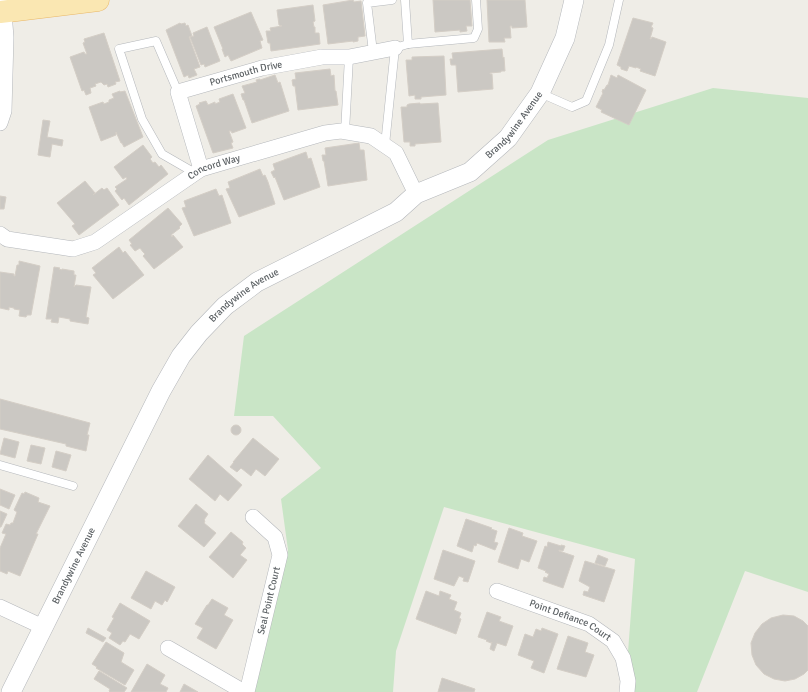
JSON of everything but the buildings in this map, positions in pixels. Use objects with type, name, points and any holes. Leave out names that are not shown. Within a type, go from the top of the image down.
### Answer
[{"type":"main road","points":[[3,8],[98,0]]},
{"type":"street","name":"Brandywine Avenue","points":[[11,692],[161,391],[181,356],[199,333],[225,306],[257,282],[396,212],[416,194],[470,172],[508,138],[540,93],[565,38],[574,0]]},
{"type":"street","points":[[1,115],[6,37],[3,8]]},
{"type":"street","name":"Portsmouth Drive","points":[[178,92],[262,68],[322,57],[349,57],[401,46]]},
{"type":"street","points":[[178,92],[198,171]]},
{"type":"street","name":"Concord Way","points":[[0,234],[7,239],[73,249],[95,242],[198,171],[325,133],[341,131],[370,136],[396,153],[416,194]]},
{"type":"street","name":"Seal Point Court","points":[[247,692],[280,555],[275,537],[253,517]]},
{"type":"street","name":"Point Defiance Court","points":[[497,591],[589,624],[613,641],[623,658],[628,681],[627,692]]},
{"type":"street","points":[[0,606],[43,627]]},
{"type":"street","points":[[168,648],[244,692]]},
{"type":"lane","points":[[373,52],[368,3],[392,0]]},
{"type":"lane","points":[[385,145],[401,46],[405,0]]},
{"type":"lane","points":[[401,46],[474,38],[478,29],[476,0]]},
{"type":"lane","points":[[540,93],[572,107],[586,101],[609,45],[619,0]]},
{"type":"lane","points":[[178,92],[156,42],[119,49],[142,119],[162,154],[198,171]]},
{"type":"lane","points":[[345,132],[349,57]]},
{"type":"lane","points":[[1,467],[73,486]]},
{"type":"green space","points":[[713,88],[808,98],[808,592],[745,571],[697,692],[625,692],[635,559],[444,507],[396,651],[393,692],[253,692],[288,550],[281,499],[321,468],[273,416],[234,416],[244,336],[548,140]]}]
